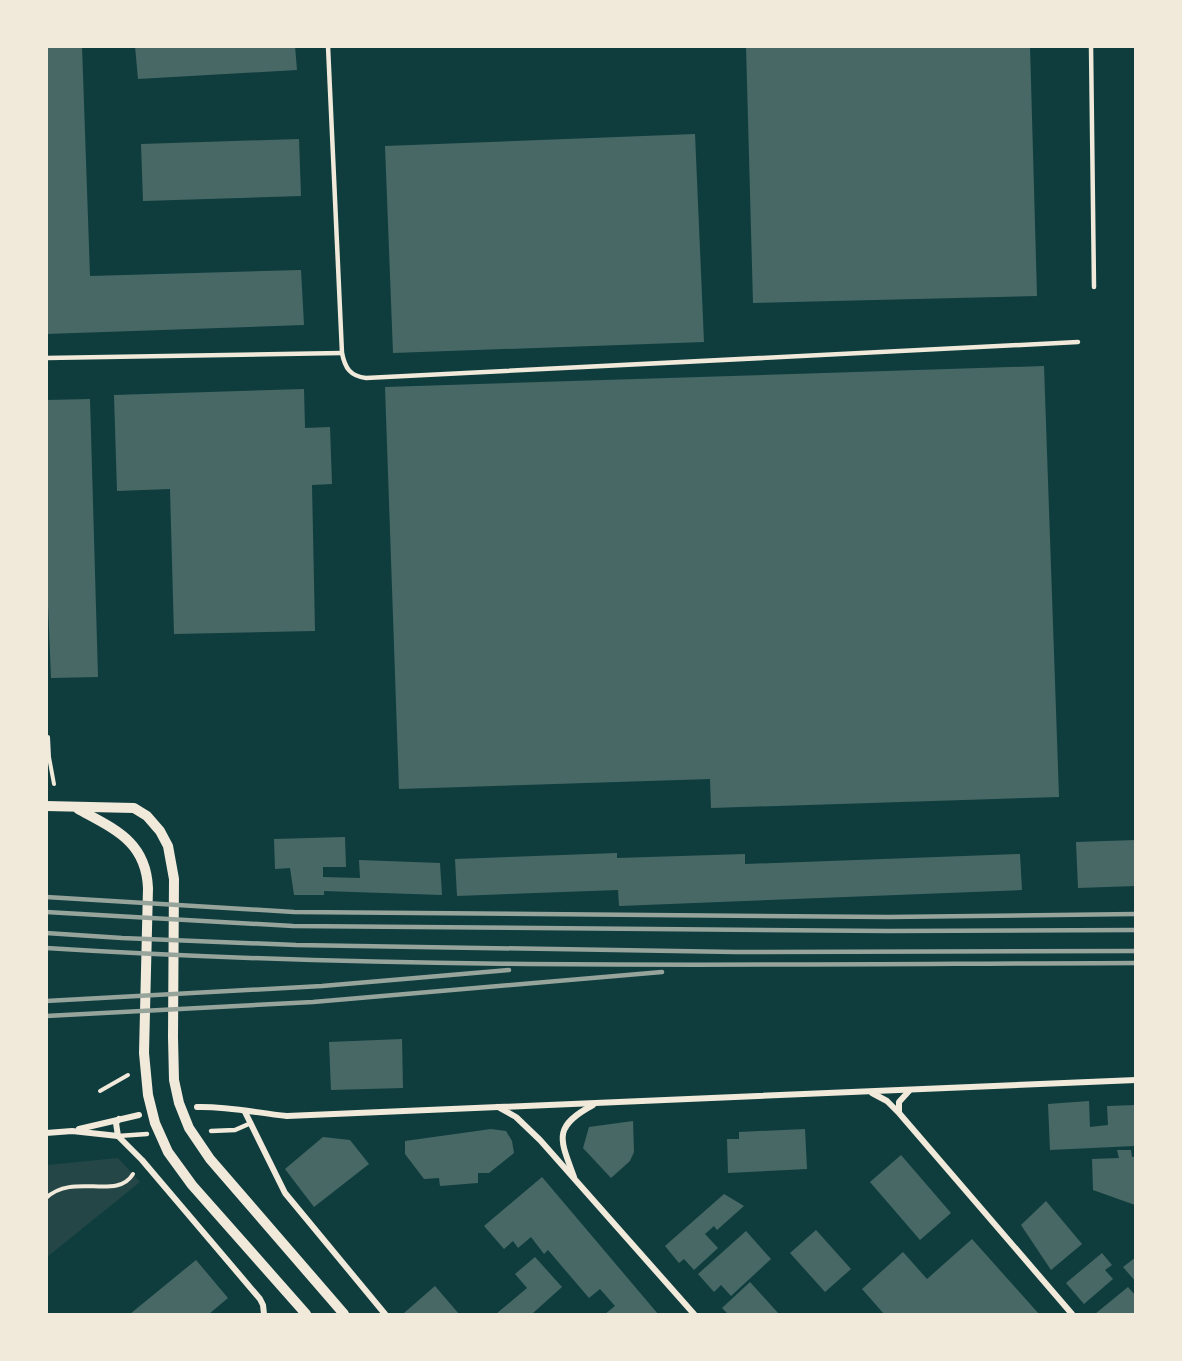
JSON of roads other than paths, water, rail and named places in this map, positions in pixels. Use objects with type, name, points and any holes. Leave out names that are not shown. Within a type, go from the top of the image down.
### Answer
[{"type":"street","points":[[46,806],[134,808],[147,816],[160,831],[168,846],[175,890],[173,1037],[174,1080],[179,1102],[189,1128],[210,1159],[344,1314]]},
{"type":"street","points":[[78,808],[128,839],[140,854],[146,871],[148,888],[144,1053],[148,1095],[155,1122],[168,1152],[180,1170],[306,1314]]},
{"type":"street","points":[[197,1107],[232,1108],[245,1112],[287,1116],[1136,1080]]},
{"type":"street","points":[[900,1113],[898,1102],[904,1094],[913,1089]]},
{"type":"street","points":[[869,1091],[887,1101],[900,1113],[1072,1314]]},
{"type":"street","points":[[576,1183],[565,1152],[562,1135],[568,1121],[596,1103]]},
{"type":"street","points":[[495,1106],[516,1117],[527,1126],[694,1314]]},
{"type":"street","points":[[245,1112],[285,1193],[385,1314]]},
{"type":"street","points":[[46,1133],[72,1131],[140,1115]]},
{"type":"street","points":[[119,1119],[116,1128],[118,1136],[142,1160],[260,1299],[264,1314]]},
{"type":"street","points":[[72,1131],[118,1136]]},
{"type":"lane","points":[[328,46],[342,353],[349,372],[354,376],[366,378],[1078,342]]},
{"type":"lane","points":[[1091,46],[1094,287]]},
{"type":"lane","points":[[46,358],[342,353]]},
{"type":"lane","points":[[211,1131],[235,1130],[251,1123]]},
{"type":"lane","points":[[118,1136],[147,1134]]},
{"type":"railway","points":[[46,897],[294,912],[888,917],[1136,914]]},
{"type":"railway","points":[[46,912],[293,926],[888,931],[1136,930]]},
{"type":"railway","points":[[46,933],[296,945],[736,952],[1136,951]]},
{"type":"railway","points":[[46,948],[318,960],[455,963],[727,965],[1136,963]]},
{"type":"railway","points":[[46,1001],[322,986],[509,970]]},
{"type":"railway","points":[[46,1016],[313,1002],[662,972]]}]
